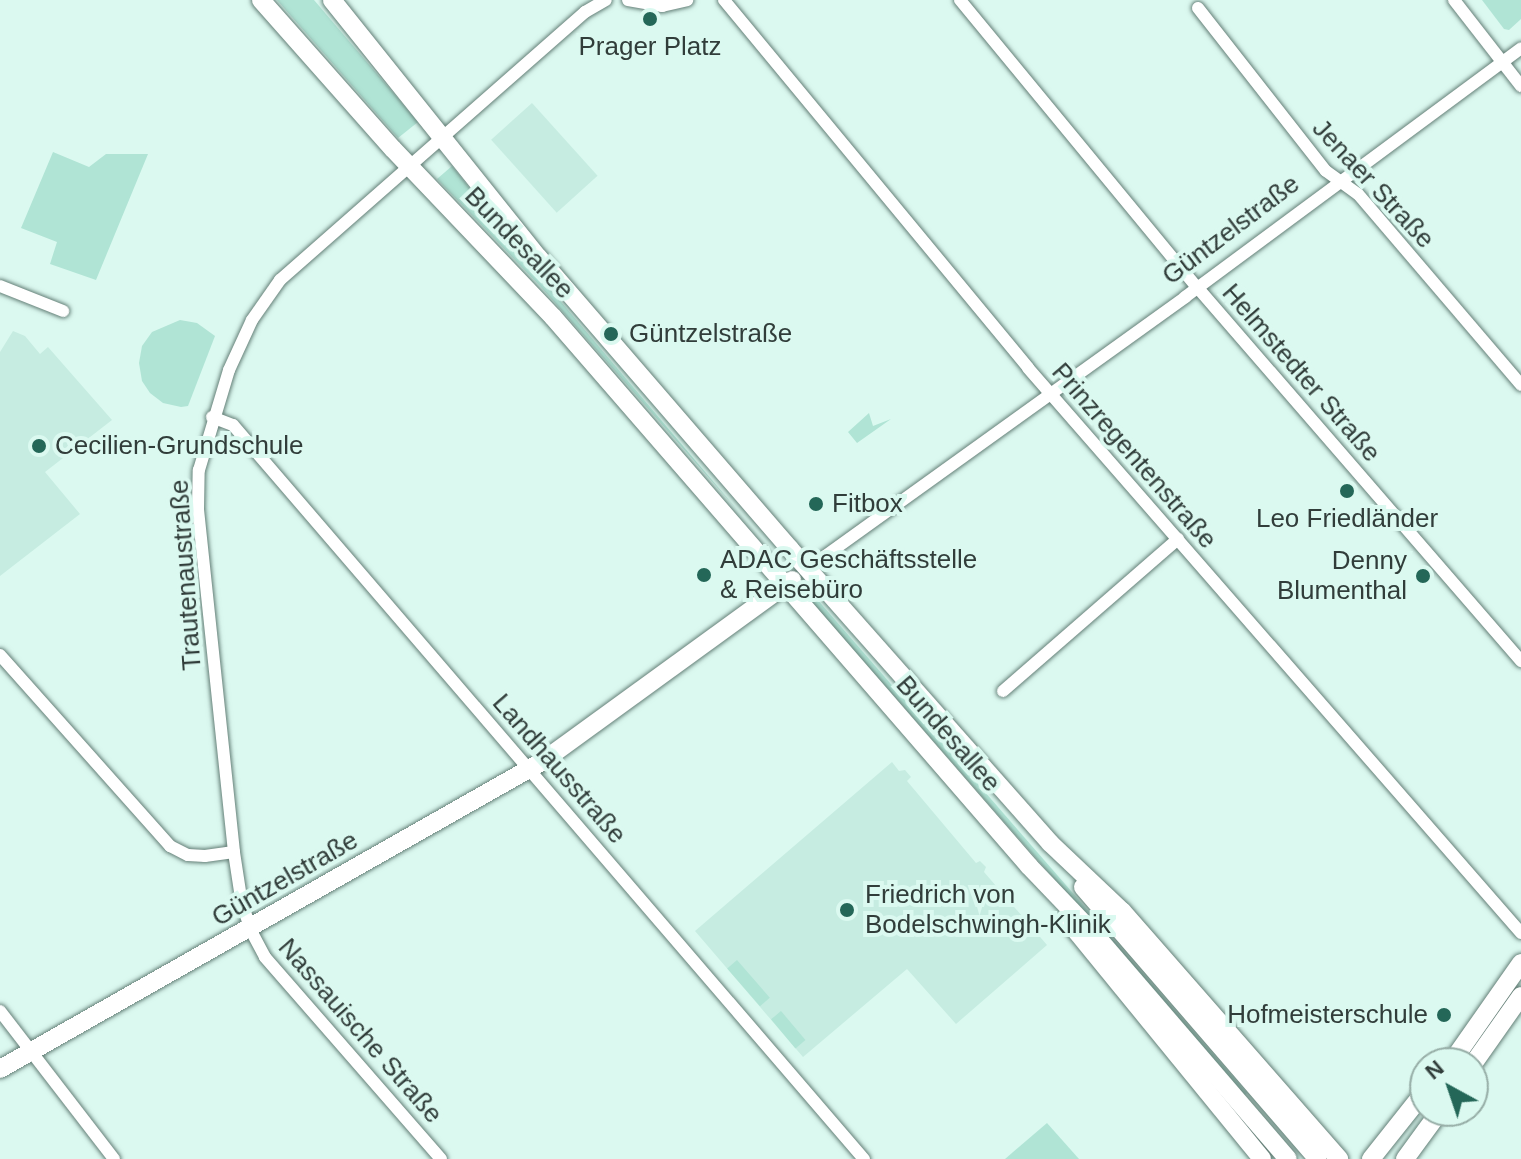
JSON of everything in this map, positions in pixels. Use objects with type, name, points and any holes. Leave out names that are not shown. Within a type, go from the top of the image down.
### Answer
[{"type":"main road","name":"Bundesallee","points":[[261,0],[409,166],[553,317],[784,586],[1029,866],[1096,936],[1288,1159]]},
{"type":"main road","name":"Bundesallee","points":[[332,0],[538,257],[807,569],[1050,843],[1109,920],[1318,1159]]},
{"type":"main road","points":[[733,526],[754,508]]},
{"type":"main road","name":"Güntzelstraße","points":[[0,1069],[530,769],[807,569]]},
{"type":"main road","name":"Bundesallee","points":[[1050,843],[1122,911],[1339,1159]]},
{"type":"main road","name":"Bundesallee","points":[[1029,866],[1087,946],[1262,1159]]},
{"type":"main road","points":[[1462,1047],[1521,963]]},
{"type":"main road","points":[[1485,1047],[1521,996]]},
{"type":"main road","points":[[1371,1159],[1409,1111]]},
{"type":"main road","points":[[1405,1159],[1428,1127]]},
{"type":"street","name":"Trautenaustraße","points":[[250,929],[241,898],[234,852],[198,509],[199,470],[212,417],[235,357],[269,294],[306,254],[585,12],[606,0]]},
{"type":"street","points":[[628,0],[652,6],[687,0]]},
{"type":"street","name":"Prinzregentenstraße","points":[[724,0],[1051,393],[1521,933]]},
{"type":"street","name":"Helmstedter Straße","points":[[960,0],[1197,287],[1521,661]]},
{"type":"street","points":[[1454,0],[1521,86]]},
{"type":"street","name":"Jenaer Straße","points":[[1198,8],[1314,157],[1340,182],[1358,194],[1521,385]]},
{"type":"street","name":"Güntzelstraße","points":[[807,569],[1521,48]]},
{"type":"street","points":[[0,286],[63,311]]},
{"type":"street","name":"Landhausstraße","points":[[212,417],[233,425],[864,1159]]},
{"type":"street","points":[[1003,691],[1178,539]]},
{"type":"street","points":[[0,655],[170,846],[196,856],[234,852]]},
{"type":"street","name":"Nassauische Straße","points":[[250,929],[265,958],[441,1159]]},
{"type":"street","points":[[0,1011],[114,1159]]},
{"type":"shaded area","points":[[277,0],[314,0],[418,122],[398,138]]},
{"type":"shaded area","points":[[1482,0],[1521,0],[1521,19],[1509,30],[1504,29]]},
{"type":"shaded area","points":[[532,103],[598,176],[557,213],[491,140]]},
{"type":"shaded area","points":[[53,152],[89,167],[106,154],[148,154],[96,280],[50,264],[57,242],[21,228]]},
{"type":"shaded area","points":[[452,166],[545,283],[739,512],[541,287],[437,179]]},
{"type":"shaded area","points":[[180,320],[197,323],[215,336],[188,406],[181,407],[163,403],[150,393],[142,381],[139,363],[142,346],[152,332]]},
{"type":"shaded area","name":"Cecilien-Grundschule","points":[[13,331],[25,336],[40,354],[48,347],[112,420],[45,472],[80,514],[0,576],[0,352]]},
{"type":"shaded area","points":[[869,413],[873,426],[891,419],[857,443],[848,432]]},
{"type":"shaded area","points":[[816,598],[1247,1093],[1244,1096],[811,601]]},
{"type":"shaded area","name":"Friedrich von Bodelschwingh-Klinik","points":[[892,762],[899,771],[905,770],[911,777],[907,781],[976,863],[980,861],[986,867],[984,872],[1047,945],[956,1024],[907,969],[803,1057],[695,931]]},
{"type":"shaded area","points":[[737,960],[770,998],[760,1006],[727,969]]},
{"type":"shaded area","points":[[781,1011],[805,1040],[795,1048],[771,1019]]},
{"type":"shaded area","points":[[1047,1123],[1079,1159],[1005,1159]]},
{"type":"place","name":"Prager Platz","points":[[650,19]]},
{"type":"place","name":"Güntzelstraße","points":[[611,334]]},
{"type":"place","name":"Cecilien-Grundschule","points":[[39,446]]},
{"type":"place","name":"Leo Friedländer","points":[[1347,491]]},
{"type":"place","name":"Fitbox","points":[[816,504]]},
{"type":"place","name":"ADAC Geschäftsstelle & Reisebüro","points":[[704,575]]},
{"type":"place","name":"Denny Blumenthal","points":[[1423,576]]},
{"type":"place","name":"Friedrich von Bodelschwingh-Klinik","points":[[847,910]]},
{"type":"place","name":"Hofmeisterschule","points":[[1444,1015]]}]
